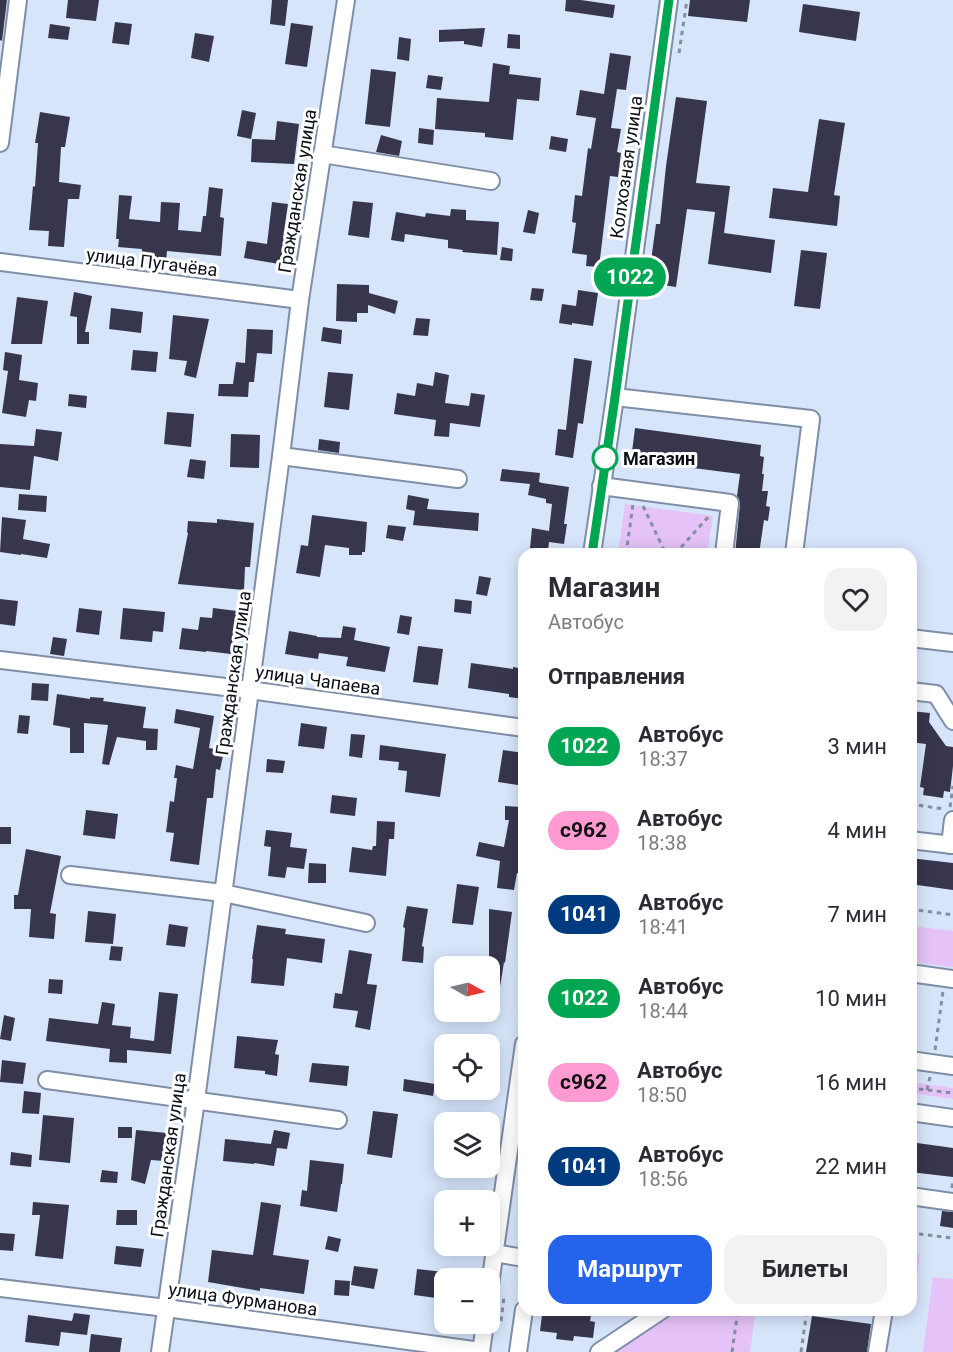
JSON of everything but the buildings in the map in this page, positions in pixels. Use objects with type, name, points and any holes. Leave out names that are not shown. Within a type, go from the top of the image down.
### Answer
[{"type":"street","points":[[0,143],[18,0]]},
{"type":"street","name":"Гражданская улица","points":[[160,1352],[196,1100],[300,300],[346,0]]},
{"type":"street","name":"Колхозная улица","points":[[593,548],[669,0]]},
{"type":"street","points":[[322,154],[491,181]]},
{"type":"street","name":"улица Пугачёва","points":[[0,262],[300,300]]},
{"type":"street","points":[[615,397],[811,419],[795,548]]},
{"type":"street","points":[[281,456],[458,479]]},
{"type":"street","points":[[601,486],[730,503],[725,548]]},
{"type":"street","points":[[917,639],[953,643]]},
{"type":"street","name":"улица Чапаева","points":[[0,660],[250,690],[518,727]]},
{"type":"street","points":[[917,692],[936,694],[953,721]]},
{"type":"street","points":[[917,841],[951,845],[951,815]]},
{"type":"street","points":[[70,875],[223,893],[366,923]]},
{"type":"street","points":[[917,976],[948,983]]},
{"type":"street","points":[[917,1060],[953,1066]]},
{"type":"street","points":[[47,1080],[338,1120]]},
{"type":"street","points":[[500,1214],[518,1096]]},
{"type":"street","points":[[917,1113],[953,1118]]},
{"type":"street","points":[[917,1197],[953,1202]]},
{"type":"street","points":[[500,1254],[518,1257]]},
{"type":"street","name":"улица Фурманова","points":[[0,1288],[166,1308],[481,1352]]},
{"type":"street","points":[[518,1352],[523,1316]]},
{"type":"street","points":[[598,1352],[653,1316]]},
{"type":"street","points":[[877,1352],[883,1316]]},
{"type":"street","points":[[481,1352],[483,1334]]},
{"type":"path","points":[[627,548],[635,490]]},
{"type":"path","points":[[635,490],[663,548]]},
{"type":"path","points":[[680,548],[722,502]]},
{"type":"path","points":[[917,806],[951,815]]},
{"type":"path","points":[[917,910],[953,915]]},
{"type":"path","points":[[935,1052],[948,983]]},
{"type":"path","points":[[917,1089],[953,1093]]},
{"type":"path","points":[[917,1234],[953,1238]]},
{"type":"path","points":[[732,1352],[737,1316]]},
{"type":"path","points":[[801,1352],[806,1316]]},
{"type":"shaded area","points":[[625,504],[713,516],[708,548],[619,548]]},
{"type":"shaded area","points":[[917,927],[953,931],[953,967],[917,963]]},
{"type":"shaded area","points":[[917,1083],[953,1088],[953,1099],[917,1094]]},
{"type":"shaded area","points":[[917,1255],[920,1255],[917,1276]]},
{"type":"shaded area","points":[[933,1277],[953,1279],[953,1352],[923,1352]]},
{"type":"shaded area","points":[[671,1316],[755,1316],[750,1352],[616,1352]]},
{"type":"bus line","name":"1022","points":[[593,548],[669,0]]},
{"type":"place","name":"Магазин","points":[[605,458]]}]
